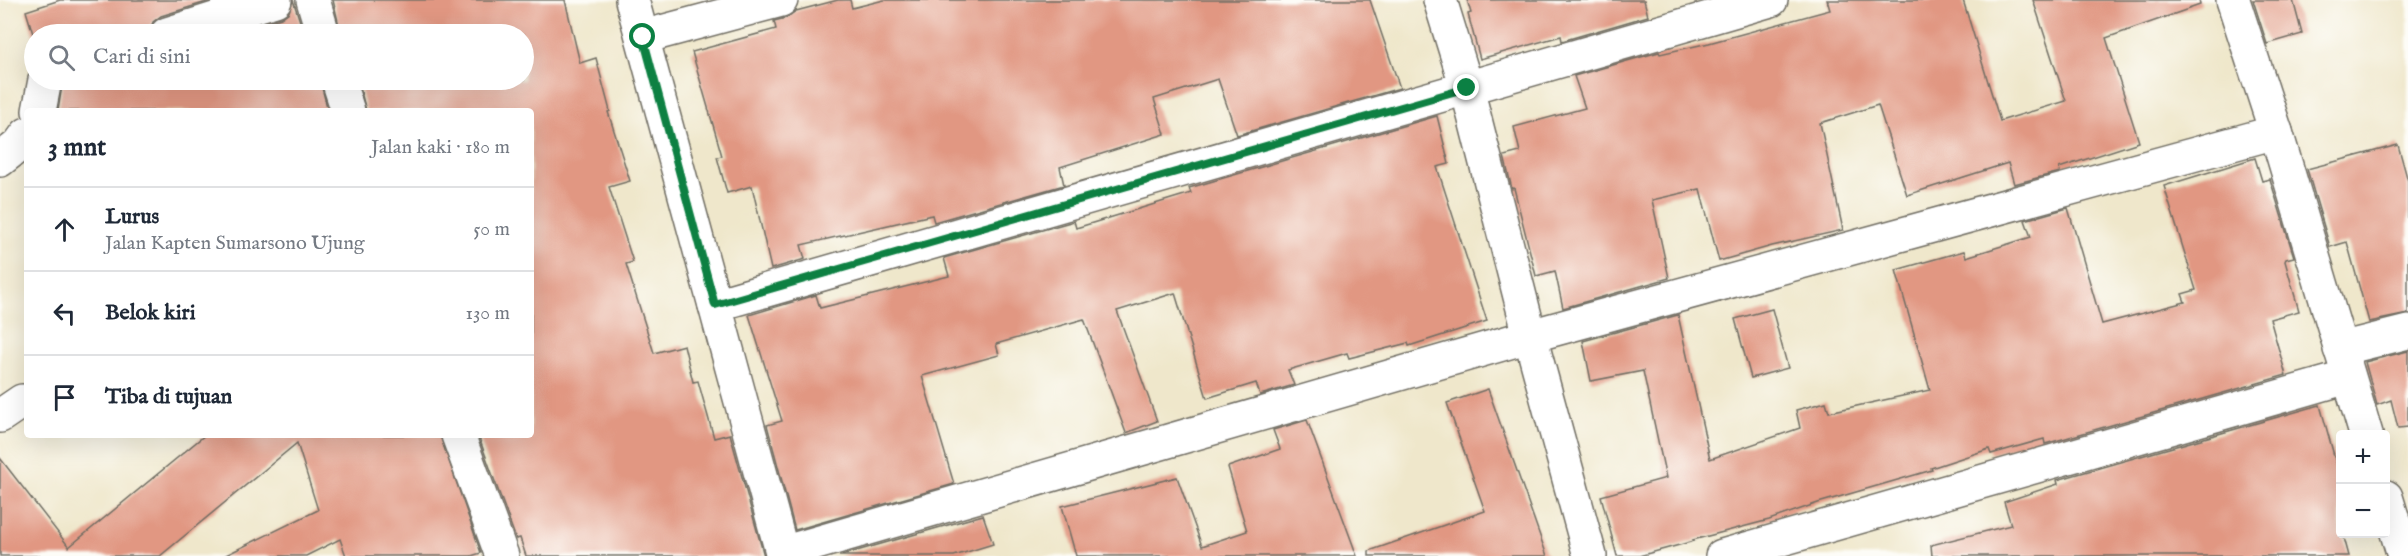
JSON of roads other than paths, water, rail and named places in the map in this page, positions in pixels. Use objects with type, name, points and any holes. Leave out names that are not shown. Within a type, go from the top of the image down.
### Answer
[{"type":"street","points":[[199,24],[275,0]]},
{"type":"street","points":[[313,0],[320,24]]},
{"type":"street","points":[[632,0],[783,555],[1530,336],[2276,132]]},
{"type":"street","points":[[643,37],[781,0]]},
{"type":"street","points":[[1440,0],[1467,88],[1530,336],[1590,556]]},
{"type":"street","points":[[715,305],[1771,0]]},
{"type":"street","points":[[2233,0],[2276,132],[2364,430]]},
{"type":"street","points":[[40,108],[43,90]]},
{"type":"street","points":[[341,90],[347,108]]},
{"type":"street","points":[[0,160],[24,138]]},
{"type":"street","points":[[1722,556],[2344,363],[2408,332]]},
{"type":"street","points":[[459,438],[502,556]]},
{"type":"street","points":[[2390,513],[2404,556]]}]
